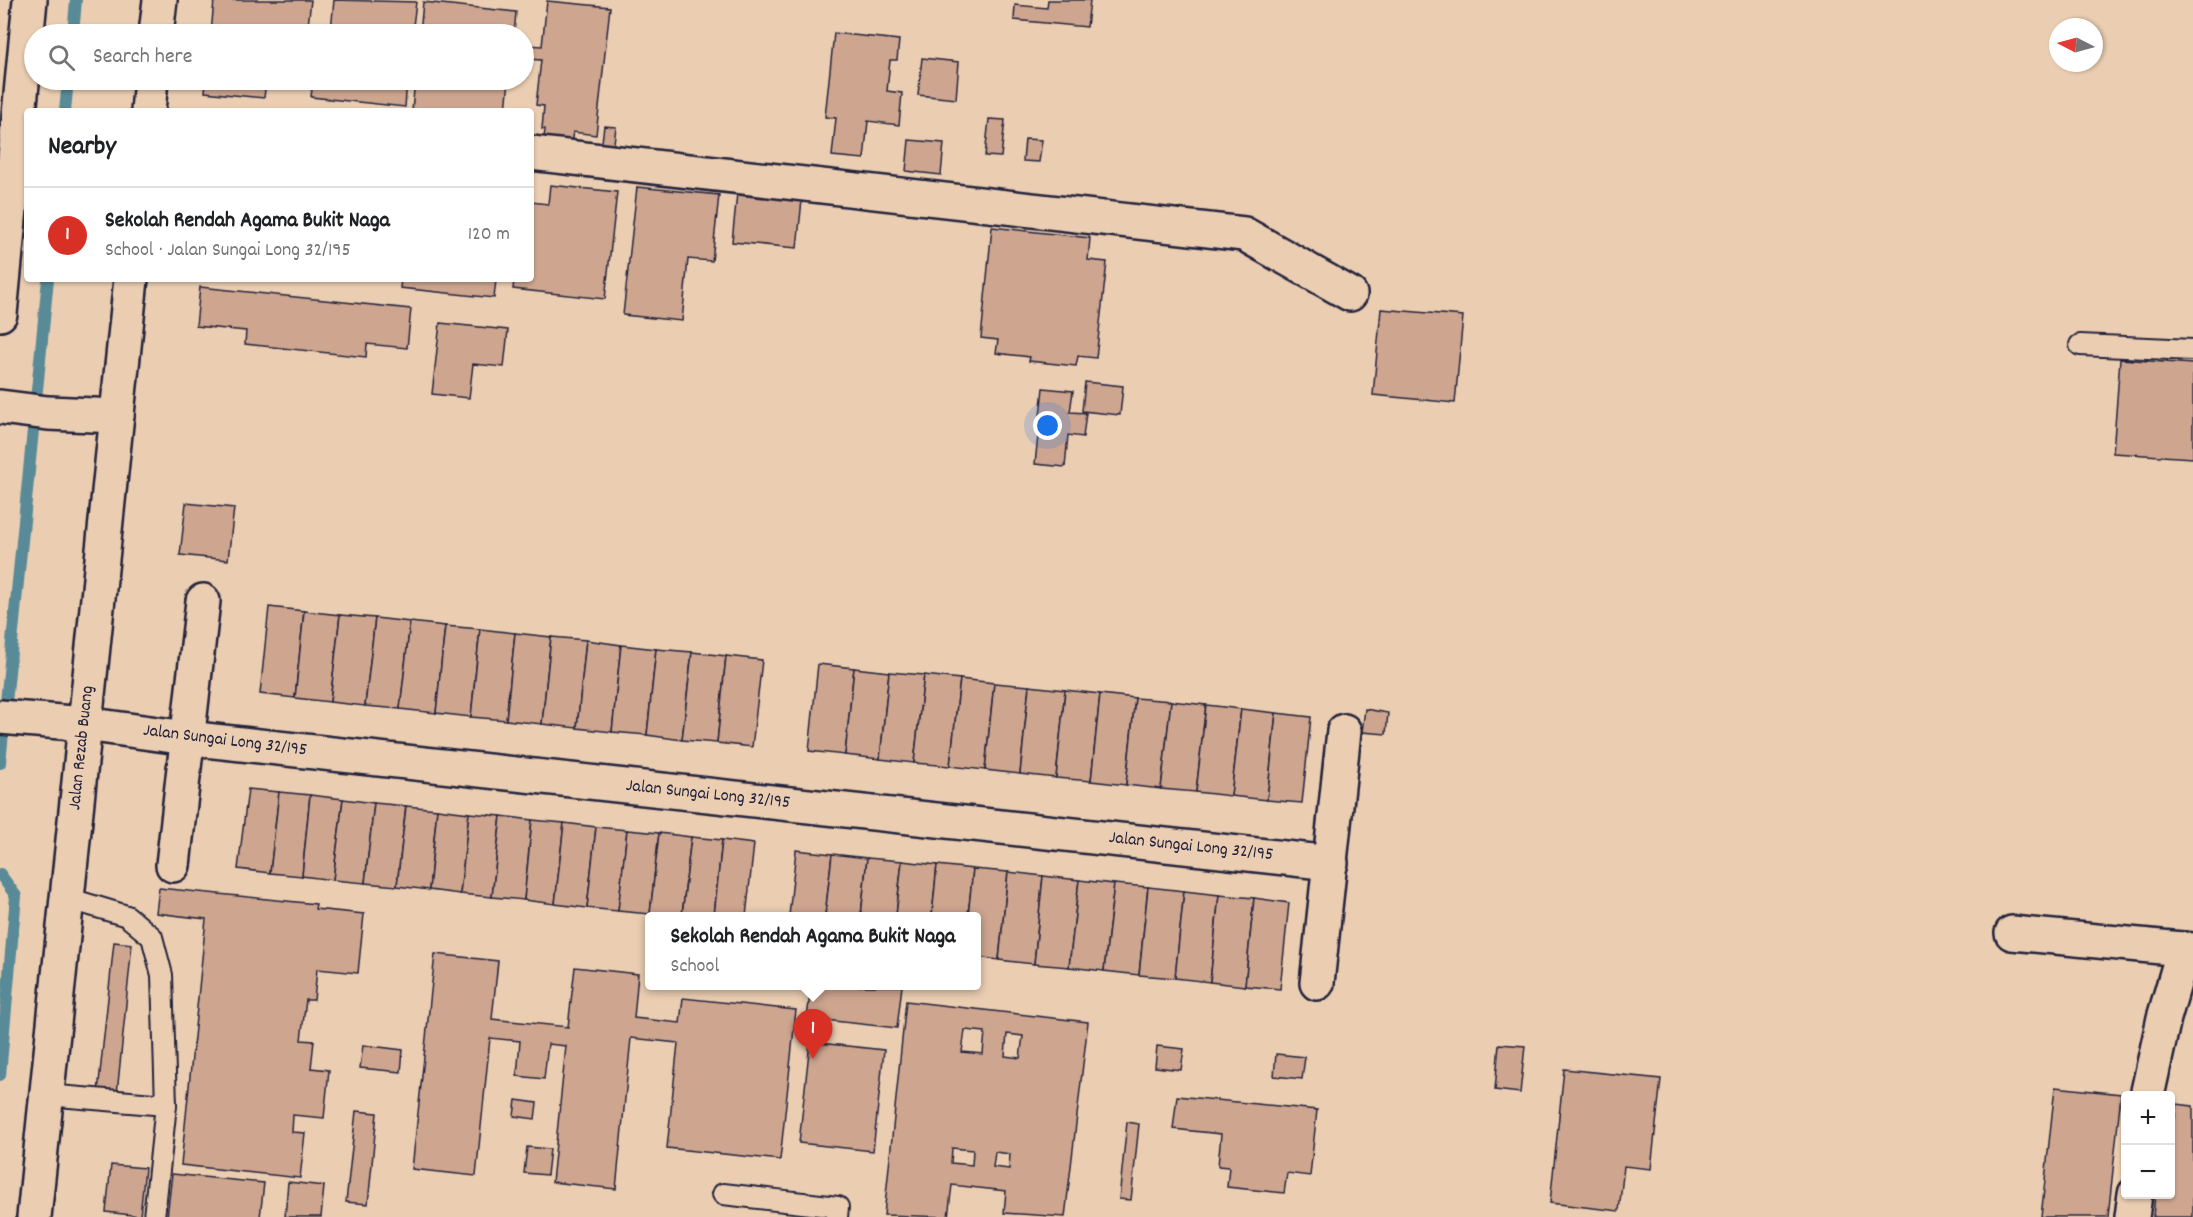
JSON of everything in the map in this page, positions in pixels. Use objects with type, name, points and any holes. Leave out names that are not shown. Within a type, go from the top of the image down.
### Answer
[{"type":"street","points":[[28,24],[30,0]]},
{"type":"street","points":[[157,24],[160,0]]},
{"type":"street","points":[[0,314],[24,63]]},
{"type":"street","points":[[148,108],[150,90]]},
{"type":"street","points":[[534,153],[1244,234],[1350,294]]},
{"type":"street","name":"Jalan Rezab Buang","points":[[34,1217],[131,282]]},
{"type":"street","points":[[22,410],[117,416]]},
{"type":"street","points":[[173,865],[203,601]]},
{"type":"street","name":"Jalan Sungai Long 32/195","points":[[11,718],[85,724],[187,738],[1331,863]]},
{"type":"street","points":[[1317,983],[1344,731]]},
{"type":"street","points":[[2012,933],[2189,949],[2164,1018],[2148,1091]]},
{"type":"street","points":[[2132,1217],[2134,1199]]},
{"type":"lane","points":[[2080,345],[2193,350]]},
{"type":"lane","points":[[67,898],[127,916],[152,937],[162,975],[166,1105],[154,1217]]},
{"type":"lane","points":[[46,1095],[166,1105]]},
{"type":"lane","points":[[723,1194],[838,1207],[837,1217]]},
{"type":"building","points":[[214,0],[311,0],[308,24],[212,24]]},
{"type":"building","points":[[334,0],[416,2],[413,24],[332,24]]},
{"type":"building","points":[[1048,0],[1090,0],[1087,27],[1014,20],[1015,5],[1047,8]]},
{"type":"building","points":[[547,1],[610,7],[596,135],[573,132],[571,143],[544,140],[545,129],[542,129],[544,106],[536,105],[541,60],[534,60],[534,45],[542,46]]},
{"type":"building","points":[[423,2],[516,12],[515,24],[421,24]]},
{"type":"building","points":[[834,33],[899,40],[897,60],[890,60],[887,91],[902,93],[899,125],[868,121],[864,159],[832,156],[836,118],[825,117]]},
{"type":"building","points":[[922,58],[959,62],[956,99],[918,95]]},
{"type":"building","points":[[205,90],[265,90],[264,98],[205,92]]},
{"type":"building","points":[[312,90],[406,90],[405,107],[311,97]]},
{"type":"building","points":[[414,90],[508,90],[506,108],[412,108]]},
{"type":"building","points":[[989,119],[1005,120],[1001,157],[985,156]]},
{"type":"building","points":[[604,126],[616,127],[613,151],[601,150]]},
{"type":"building","points":[[1025,139],[1042,140],[1039,162],[1023,161]]},
{"type":"building","points":[[909,140],[944,143],[941,175],[906,171]]},
{"type":"building","points":[[550,185],[617,192],[605,299],[513,289],[514,282],[534,282],[534,202],[548,204]]},
{"type":"building","points":[[637,187],[719,195],[712,261],[688,259],[682,321],[623,315]]},
{"type":"building","points":[[737,193],[802,200],[797,248],[732,242]]},
{"type":"building","points":[[992,227],[1090,238],[1088,260],[1107,262],[1096,358],[1078,356],[1076,366],[1029,361],[1030,357],[996,353],[998,340],[981,338]]},
{"type":"building","points":[[401,282],[496,282],[494,298],[400,288]]},
{"type":"building","points":[[200,287],[411,309],[407,348],[367,344],[366,357],[245,344],[246,331],[196,326]]},
{"type":"building","points":[[1381,309],[1463,316],[1455,403],[1373,395]]},
{"type":"building","points":[[440,323],[508,330],[504,367],[473,364],[469,398],[432,394]]},
{"type":"building","points":[[2120,359],[2193,364],[2193,458],[2113,453]]},
{"type":"building","points":[[1085,382],[1123,386],[1120,415],[1082,411]]},
{"type":"building","points":[[1043,388],[1073,391],[1070,412],[1086,413],[1083,437],[1068,435],[1065,467],[1035,464]]},
{"type":"building","points":[[186,503],[234,508],[228,560],[180,555]]},
{"type":"building","points":[[269,607],[304,611],[295,698],[260,694]]},
{"type":"building","points":[[304,611],[340,615],[330,702],[295,698]]},
{"type":"building","points":[[340,615],[375,618],[365,706],[330,702]]},
{"type":"building","points":[[375,618],[410,622],[400,709],[365,706]]},
{"type":"building","points":[[410,622],[445,626],[436,713],[400,709]]},
{"type":"building","points":[[445,626],[480,629],[471,717],[436,713]]},
{"type":"building","points":[[480,629],[515,633],[506,720],[471,717]]},
{"type":"building","points":[[515,633],[551,637],[542,724],[506,720]]},
{"type":"building","points":[[551,637],[586,640],[577,728],[542,724]]},
{"type":"building","points":[[586,640],[621,645],[612,732],[577,728]]},
{"type":"building","points":[[621,645],[656,649],[647,735],[612,732]]},
{"type":"building","points":[[656,649],[692,652],[682,740],[647,735]]},
{"type":"building","points":[[692,652],[726,656],[717,743],[682,740]]},
{"type":"building","points":[[726,656],[762,660],[752,747],[717,743]]},
{"type":"building","points":[[818,664],[854,668],[845,755],[809,751]]},
{"type":"building","points":[[854,668],[889,672],[880,759],[845,755]]},
{"type":"building","points":[[889,672],[924,675],[914,763],[880,759]]},
{"type":"building","points":[[924,675],[960,679],[950,766],[914,763]]},
{"type":"building","points":[[960,679],[994,683],[985,770],[950,766]]},
{"type":"building","points":[[994,683],[1029,686],[1020,774],[985,770]]},
{"type":"building","points":[[1029,686],[1065,690],[1056,778],[1020,774]]},
{"type":"building","points":[[1065,690],[1100,694],[1091,781],[1056,778]]},
{"type":"building","points":[[1100,694],[1135,698],[1126,785],[1091,781]]},
{"type":"building","points":[[1135,698],[1171,701],[1161,789],[1126,785]]},
{"type":"building","points":[[1171,701],[1206,705],[1196,792],[1161,789]]},
{"type":"building","points":[[1206,705],[1241,709],[1231,796],[1196,792]]},
{"type":"building","points":[[1241,709],[1276,713],[1267,800],[1231,796]]},
{"type":"building","points":[[1365,709],[1388,713],[1386,734],[1362,732]]},
{"type":"building","points":[[1276,713],[1311,717],[1302,803],[1267,800]]},
{"type":"building","points":[[248,789],[279,792],[270,873],[238,869]]},
{"type":"building","points":[[279,792],[310,795],[302,876],[270,873]]},
{"type":"building","points":[[310,795],[343,799],[333,880],[302,876]]},
{"type":"building","points":[[343,799],[374,803],[365,883],[333,880]]},
{"type":"building","points":[[374,803],[406,806],[397,886],[365,883]]},
{"type":"building","points":[[406,806],[437,809],[429,890],[397,886]]},
{"type":"building","points":[[437,809],[469,813],[460,894],[429,890]]},
{"type":"building","points":[[469,813],[501,816],[492,897],[460,894]]},
{"type":"building","points":[[501,816],[532,820],[524,900],[492,897]]},
{"type":"building","points":[[532,820],[564,823],[555,904],[524,900]]},
{"type":"building","points":[[564,823],[596,827],[587,908],[555,904]]},
{"type":"building","points":[[596,827],[627,830],[618,911],[587,908]]},
{"type":"building","points":[[627,830],[659,833],[650,912],[618,911]]},
{"type":"building","points":[[659,833],[691,837],[682,912],[650,912]]},
{"type":"building","points":[[691,837],[722,840],[714,912],[682,912]]},
{"type":"building","points":[[722,840],[754,844],[746,912],[714,912]]},
{"type":"building","points":[[796,850],[832,854],[825,912],[789,912]]},
{"type":"building","points":[[832,854],[867,858],[861,912],[825,912]]},
{"type":"building","points":[[867,858],[902,861],[896,912],[861,912]]},
{"type":"building","points":[[902,861],[937,865],[932,912],[896,912]]},
{"type":"building","points":[[937,865],[973,869],[968,912],[932,912]]},
{"type":"building","points":[[973,869],[1008,872],[999,960],[981,958],[981,912],[968,912]]},
{"type":"building","points":[[1008,872],[1043,876],[1034,964],[999,960]]},
{"type":"building","points":[[1043,876],[1079,880],[1069,967],[1034,964]]},
{"type":"building","points":[[1079,880],[1114,884],[1104,971],[1069,967]]},
{"type":"building","points":[[1114,884],[1148,887],[1139,975],[1104,971]]},
{"type":"building","points":[[1148,887],[1184,891],[1175,978],[1139,975]]},
{"type":"building","points":[[159,888],[316,904],[315,909],[364,914],[358,973],[317,969],[314,1000],[306,1000],[301,1040],[314,1041],[311,1068],[329,1070],[324,1118],[293,1115],[292,1132],[305,1133],[300,1178],[181,1165],[206,919],[156,913]]},
{"type":"building","points":[[1184,891],[1219,895],[1210,982],[1175,978]]},
{"type":"building","points":[[1219,895],[1254,898],[1245,986],[1210,982]]},
{"type":"building","points":[[1254,898],[1289,903],[1280,989],[1245,986]]},
{"type":"building","points":[[114,942],[132,944],[117,1094],[98,1092]]},
{"type":"building","points":[[435,954],[498,961],[492,1019],[568,1027],[575,967],[638,974],[634,1018],[680,1023],[683,998],[796,1010],[780,1160],[667,1148],[678,1043],[631,1038],[616,1189],[552,1182],[566,1046],[548,1044],[544,1079],[517,1076],[520,1041],[490,1038],[476,1176],[412,1169]]},
{"type":"building","points":[[810,990],[902,990],[897,1028],[807,1018]]},
{"type":"building","points":[[906,1001],[1088,1022],[1065,1217],[1004,1213],[1006,1191],[952,1185],[948,1217],[884,1215]],"holes":[[[965,1030],[985,1032],[983,1054],[962,1052]],[[1007,1034],[1023,1036],[1020,1058],[1005,1056]],[[952,1148],[973,1150],[972,1165],[951,1163]],[[995,1152],[1010,1154],[1009,1169],[993,1167]]]},
{"type":"building","points":[[810,1042],[884,1050],[873,1151],[799,1143]]},
{"type":"building","points":[[1499,1044],[1525,1046],[1520,1093],[1495,1090]]},
{"type":"building","points":[[363,1045],[403,1050],[401,1072],[360,1068]]},
{"type":"building","points":[[1157,1046],[1184,1049],[1181,1070],[1155,1067]]},
{"type":"building","points":[[1276,1054],[1305,1057],[1302,1079],[1274,1076]]},
{"type":"building","points":[[1564,1069],[1661,1079],[1651,1169],[1624,1166],[1619,1211],[1550,1203]]},
{"type":"building","points":[[2055,1087],[2121,1094],[2108,1217],[2041,1217]]},
{"type":"building","points":[[1177,1096],[1317,1110],[1310,1176],[1287,1173],[1284,1193],[1227,1187],[1229,1167],[1218,1166],[1221,1134],[1173,1129]]},
{"type":"building","points":[[516,1100],[537,1103],[535,1119],[514,1116]]},
{"type":"building","points":[[2176,1104],[2193,1106],[2193,1217],[2153,1217],[2155,1199],[2175,1199]]},
{"type":"building","points":[[356,1111],[377,1113],[368,1204],[346,1202]]},
{"type":"building","points":[[1127,1122],[1139,1124],[1131,1200],[1119,1199]]},
{"type":"building","points":[[527,1147],[550,1149],[547,1175],[524,1173]]},
{"type":"building","points":[[111,1165],[145,1168],[140,1216],[106,1212]]},
{"type":"building","points":[[172,1174],[264,1183],[260,1217],[167,1217]]},
{"type":"building","points":[[288,1182],[324,1186],[321,1217],[285,1217]]},
{"type":"waterway","points":[[74,24],[76,0]]},
{"type":"waterway","points":[[65,108],[67,90]]},
{"type":"waterway","points":[[0,763],[48,282]]},
{"type":"waterway","points":[[0,874],[16,896],[0,1075]]},
{"type":"place","name":"Sekolah Rendah Agama Bukit Naga","points":[[813,1059]]}]
